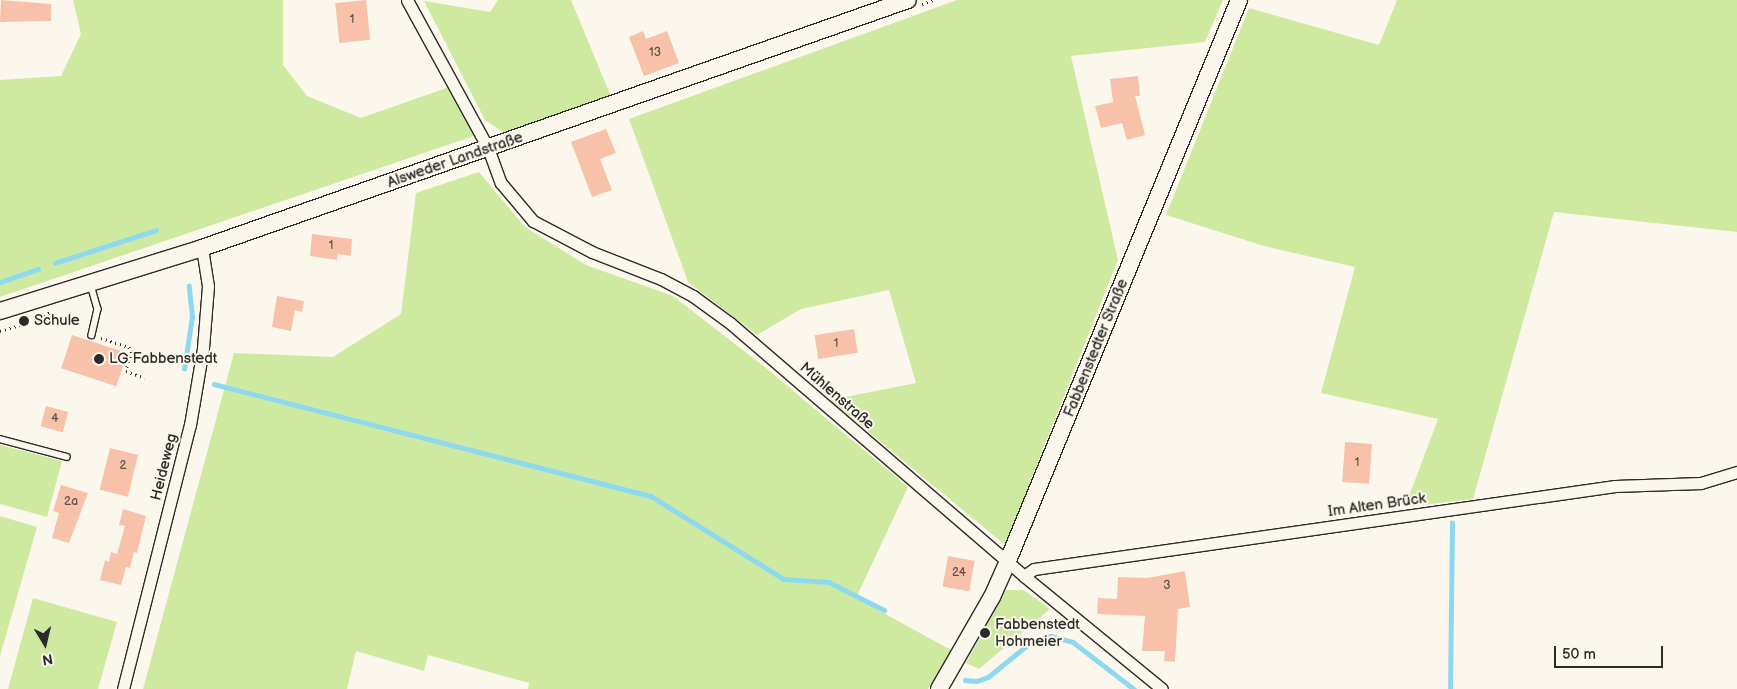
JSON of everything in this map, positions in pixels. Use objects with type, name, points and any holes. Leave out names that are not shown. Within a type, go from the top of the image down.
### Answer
[{"type":"street","name":"Mühlenstraße","points":[[407,0],[488,148],[501,183],[534,221],[592,252],[661,279],[693,296],[730,323],[1008,563],[1162,689]]},
{"type":"street","name":"Alsweder Landstraße","points":[[0,311],[202,248],[908,0]]},
{"type":"street","name":"Fabbenstedter Straße","points":[[939,689],[1008,563],[1239,0]]},
{"type":"street","name":"Heideweg","points":[[123,689],[190,425],[198,377],[208,286],[202,248]]},
{"type":"street","name":"Im Alten Brück","points":[[1024,576],[1034,569],[1615,486],[1701,483],[1737,472]]},
{"type":"lane","points":[[90,283],[98,309],[92,335]]},
{"type":"lane","points":[[0,439],[67,457]]},
{"type":"path","points":[[92,335],[130,346],[132,352],[126,371],[145,378]]},
{"type":"green space","points":[[73,0],[283,0],[283,65],[307,96],[361,118],[449,87],[474,136],[0,297],[0,80],[61,76],[81,34]]},
{"type":"green space","points":[[498,0],[571,0],[612,99],[506,134],[485,120],[424,1],[490,12]]},
{"type":"green space","points":[[957,0],[1223,0],[1205,42],[1071,56],[1118,260],[1005,545],[830,400],[916,383],[889,290],[801,309],[757,335],[688,282],[629,119]]},
{"type":"green space","points":[[1397,0],[1737,0],[1737,232],[1554,212],[1473,499],[1405,507],[1438,419],[1321,393],[1355,267],[1264,246],[1166,215],[1249,8],[1379,45]]},
{"type":"green space","points":[[479,172],[525,227],[586,265],[673,296],[766,368],[908,487],[856,598],[951,650],[928,689],[528,689],[529,683],[428,655],[424,671],[356,651],[347,689],[143,689],[234,353],[333,357],[401,314],[416,193]]},
{"type":"green space","points":[[0,445],[62,461],[47,517],[0,504]]},
{"type":"green space","points":[[0,516],[37,527],[0,656]]},
{"type":"green space","points":[[1006,590],[1024,590],[1050,609],[979,669],[966,663]]},
{"type":"green space","points":[[33,598],[117,622],[98,689],[8,689]]},
{"type":"building","points":[[1,0],[51,4],[51,21],[0,22]]},
{"type":"building","points":[[366,0],[370,40],[339,43],[335,3]]},
{"type":"building","points":[[643,31],[646,39],[667,31],[679,63],[644,76],[629,37]]},
{"type":"building","points":[[1138,76],[1140,96],[1135,96],[1145,135],[1127,140],[1122,123],[1101,128],[1095,106],[1113,102],[1110,79]]},
{"type":"building","points":[[606,129],[616,153],[600,159],[612,190],[592,197],[571,142]]},
{"type":"building","points":[[312,234],[352,239],[351,256],[338,254],[337,260],[310,256]]},
{"type":"building","points":[[277,296],[304,301],[302,312],[295,310],[291,331],[272,327]]},
{"type":"building","points":[[854,329],[858,353],[818,359],[814,335]]},
{"type":"building","points":[[72,335],[127,353],[116,386],[61,368]]},
{"type":"building","points":[[46,406],[68,412],[63,432],[41,426]]},
{"type":"building","points":[[1345,442],[1372,444],[1369,484],[1342,482]]},
{"type":"building","points":[[110,448],[138,455],[128,497],[100,490]]},
{"type":"building","points":[[61,485],[88,493],[69,543],[52,538],[59,513],[53,511]]},
{"type":"building","points":[[123,509],[146,516],[137,553],[134,552],[130,568],[126,567],[121,585],[100,580],[105,560],[109,562],[111,552],[117,554],[125,526],[119,525]]},
{"type":"building","points":[[948,556],[975,561],[969,591],[943,587]]},
{"type":"building","points":[[1185,571],[1190,607],[1178,609],[1175,662],[1164,661],[1165,651],[1142,651],[1145,616],[1097,614],[1098,598],[1117,599],[1118,577],[1147,578]]},
{"type":"waterway","points":[[55,263],[156,230]]},
{"type":"waterway","points":[[0,282],[38,269]]},
{"type":"waterway","points":[[184,369],[192,317],[189,286]]},
{"type":"waterway","points":[[214,384],[651,496],[784,579],[829,582],[884,610]]},
{"type":"waterway","points":[[1450,689],[1452,523]]},
{"type":"waterway","points":[[965,680],[977,681],[988,677],[1031,642],[1051,636],[1073,642],[1134,689]]},
{"type":"place","name":"Schule","points":[[24,321]]},
{"type":"place","name":"LG Fabbenstedt","points":[[99,359]]},
{"type":"place","name":"Fabbenstedt Hohmeier","points":[[985,633]]}]
